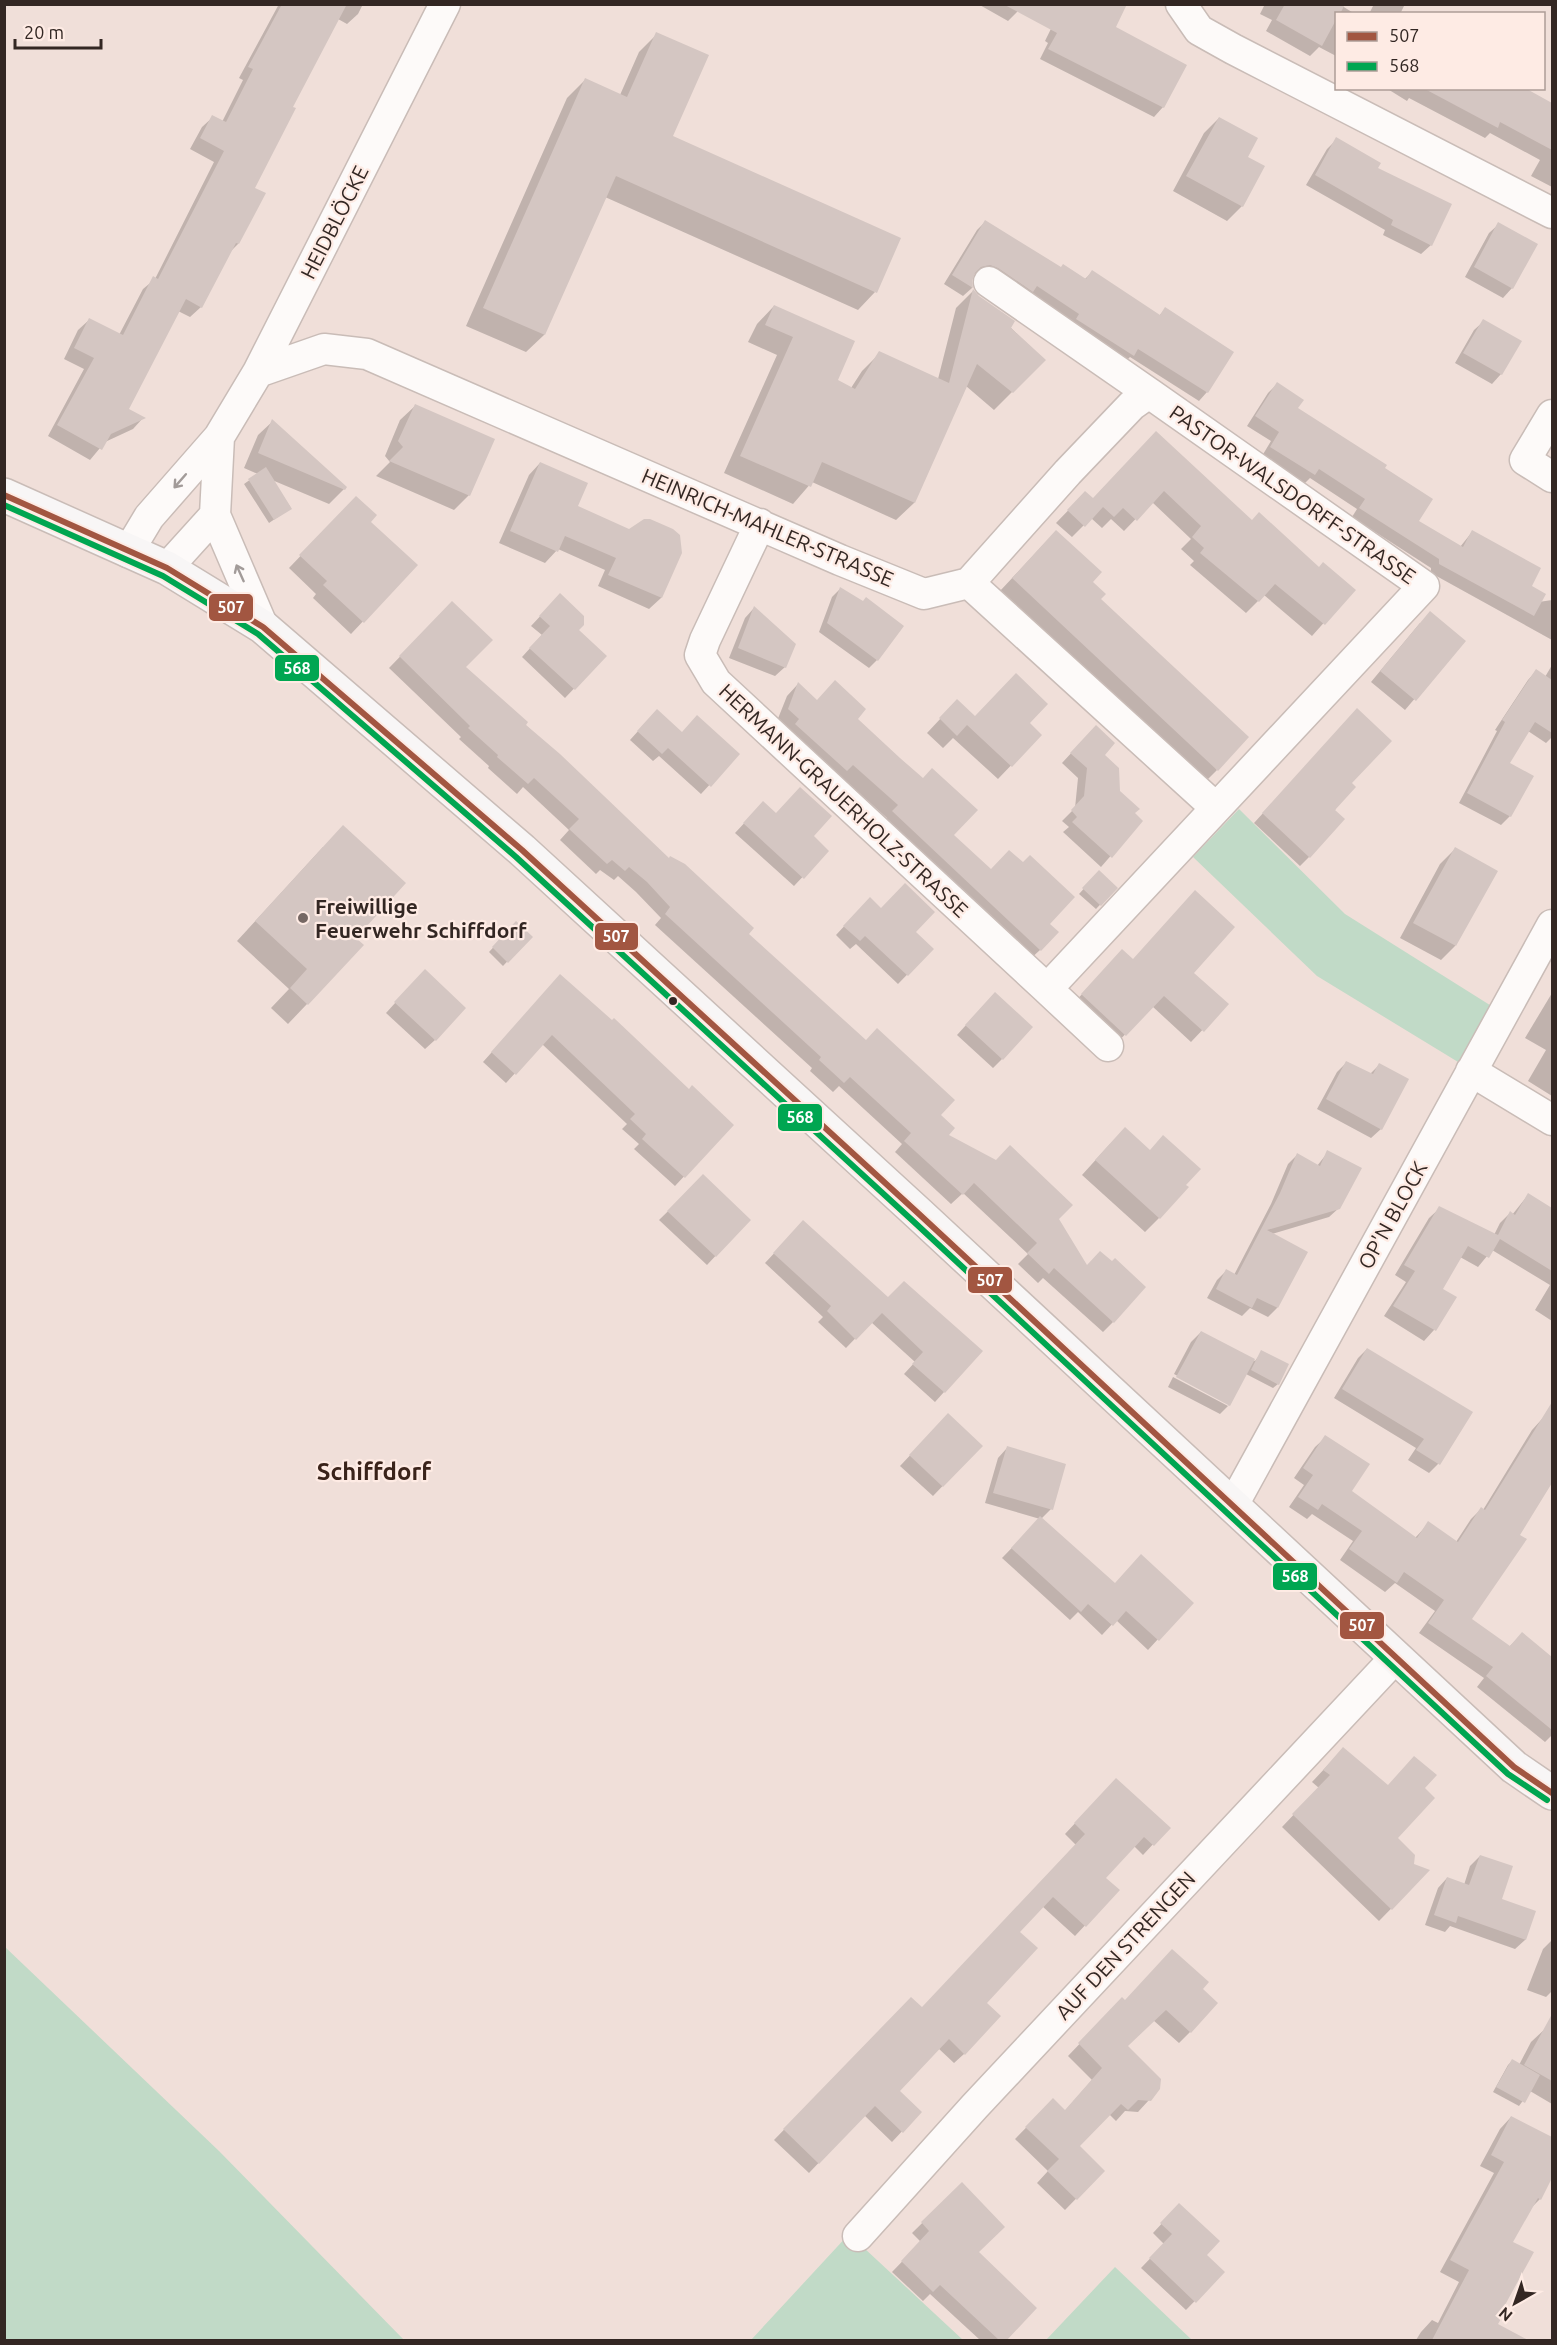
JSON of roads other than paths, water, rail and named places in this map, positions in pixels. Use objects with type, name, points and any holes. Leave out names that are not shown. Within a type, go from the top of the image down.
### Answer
[{"type":"street","name":"HEIDBLÖCKE","points":[[128,552],[149,517],[219,437],[258,372],[445,4]]},
{"type":"street","points":[[1181,4],[1198,30],[1552,213]]},
{"type":"street","name":"PASTOR-WALSDORFF-STRASSE","points":[[988,282],[1424,586],[1216,808]]},
{"type":"street","name":"HEINRICH-MAHLER-STRASSE","points":[[258,372],[324,349],[368,354],[840,560],[924,594],[969,583]]},
{"type":"street","name":"PASTOR-WALSDORFF-STRASSE","points":[[969,583],[1132,405],[1149,393]]},
{"type":"street","points":[[1552,415],[1525,460],[1552,477]]},
{"type":"street","name":"HEIDBLÖCKE","points":[[219,437],[215,515],[263,627]]},
{"type":"street","points":[[4,495],[167,568],[263,627],[522,850],[1514,1767],[1552,1793]]},
{"type":"street","points":[[167,568],[215,515]]},
{"type":"street","name":"HERMANN-GRAUERHOLZ-STRASSE","points":[[760,524],[700,655],[716,682],[1108,1046]]},
{"type":"street","points":[[969,583],[1216,808],[1047,989]]},
{"type":"street","name":"OP'N BLOCK","points":[[1233,1505],[1552,925]]},
{"type":"street","points":[[1471,1071],[1552,1120]]},
{"type":"street","name":"AUF DEN STRENGEN","points":[[858,2236],[975,2106],[1396,1657]]},
{"type":"place","name":"Freiwillige Feuerwehr Schiffdorf","points":[[303,918]]},
{"type":"district","name":"Schiffdorf","points":[[374,1471]]}]
